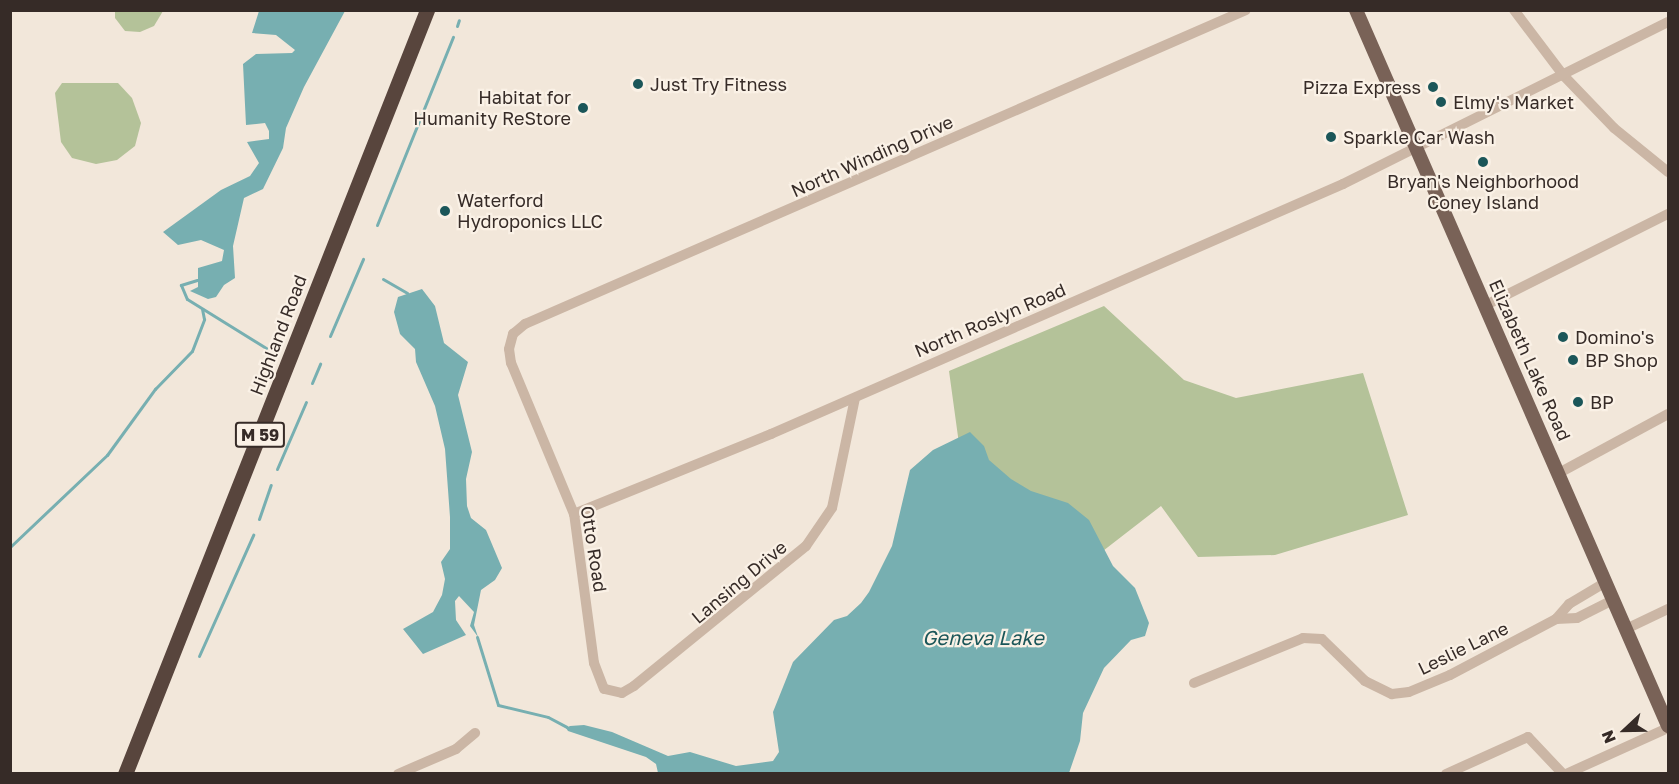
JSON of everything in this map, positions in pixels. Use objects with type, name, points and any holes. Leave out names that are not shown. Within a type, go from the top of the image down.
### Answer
[{"type":"highway","name":"Highland Road","points":[[125,774],[428,10]]},
{"type":"main road","name":"Elizabeth Lake Road","points":[[1356,10],[1668,727]]},
{"type":"street","name":"North Winding Drive","points":[[513,334],[525,324],[1246,10]]},
{"type":"street","points":[[1514,10],[1564,76],[1614,128],[1668,172]]},
{"type":"street","name":"North Roslyn Road","points":[[574,514],[855,398],[1417,148],[1668,22]]},
{"type":"street","points":[[1486,305],[1668,214]]},
{"type":"street","name":"Otto Road","points":[[513,334],[508,349],[512,363],[574,514],[599,680],[610,694],[622,693]]},
{"type":"street","name":"Lansing Drive","points":[[622,693],[682,649],[806,546],[832,508],[855,398]]},
{"type":"street","points":[[1559,473],[1668,414]]},
{"type":"street","name":"Leslie Lane","points":[[1194,683],[1303,638],[1322,639],[1365,681],[1392,694],[1409,692],[1450,675],[1556,619],[1569,604],[1606,582]]},
{"type":"street","name":"Leslie Lane","points":[[1556,619],[1577,618],[1613,600]]},
{"type":"street","points":[[1626,629],[1668,609]]},
{"type":"street","points":[[1446,774],[1528,737],[1571,773],[1668,727]]},
{"type":"street","points":[[398,774],[456,749],[475,733]]},
{"type":"green space","points":[[115,10],[163,11],[154,26],[140,32],[125,31],[115,18]]},
{"type":"green space","points":[[62,83],[118,83],[132,98],[141,123],[135,146],[117,160],[96,164],[72,158],[61,142],[55,93]]},
{"type":"green space","points":[[1104,306],[1184,380],[1236,398],[1363,373],[1408,515],[1275,555],[1198,557],[1161,506],[1090,561],[966,495],[949,371]]},
{"type":"water","points":[[259,11],[345,11],[304,87],[286,128],[283,148],[263,189],[244,198],[233,246],[235,278],[224,285],[216,297],[208,299],[190,291],[198,287],[198,268],[222,261],[224,250],[201,240],[178,245],[163,232],[221,190],[250,176],[259,163],[247,142],[269,139],[269,131],[265,123],[246,125],[243,64],[256,54],[292,53],[295,50],[276,35],[252,33]]},
{"type":"water","points":[[422,289],[435,306],[444,343],[468,362],[458,395],[472,452],[466,479],[467,506],[471,518],[486,530],[502,568],[495,580],[481,590],[474,625],[478,637],[470,626],[474,612],[459,596],[455,601],[456,620],[466,635],[423,654],[403,629],[433,612],[442,595],[445,579],[441,562],[450,549],[445,449],[435,406],[416,362],[415,349],[400,334],[394,312],[398,297]]},
{"type":"water","name":"Geneva Lake","points":[[970,432],[984,446],[989,460],[1011,479],[1031,491],[1068,503],[1089,520],[1113,566],[1135,588],[1149,623],[1145,636],[1131,640],[1104,668],[1083,713],[1080,741],[1069,773],[658,773],[656,764],[646,757],[568,731],[566,728],[570,726],[584,725],[612,732],[668,756],[690,752],[736,766],[773,761],[779,752],[773,712],[793,662],[834,620],[847,616],[869,592],[892,546],[910,470],[933,450]]},
{"type":"waterway","points":[[457,26],[459,20]]},
{"type":"waterway","points":[[377,225],[453,37]]},
{"type":"waterway","points":[[330,336],[363,259]]},
{"type":"waterway","points":[[383,279],[407,293]]},
{"type":"waterway","points":[[197,280],[181,285],[187,299],[266,348]]},
{"type":"waterway","points":[[10,547],[107,455],[155,389],[192,351],[204,319],[202,309]]},
{"type":"waterway","points":[[312,383],[320,364]]},
{"type":"waterway","points":[[277,469],[306,402]]},
{"type":"waterway","points":[[259,519],[271,485]]},
{"type":"waterway","points":[[199,656],[253,535]]},
{"type":"waterway","points":[[477,637],[498,705],[548,717],[567,727]]},
{"type":"place","name":"Just Try Fitness","points":[[638,84]]},
{"type":"place","name":"Pizza Express","points":[[1433,87]]},
{"type":"place","name":"Elmy's Market","points":[[1441,102]]},
{"type":"place","name":"Habitat for Humanity ReStore","points":[[583,108]]},
{"type":"place","name":"Sparkle Car Wash","points":[[1331,137]]},
{"type":"place","name":"Bryan's Neighborhood Coney Island","points":[[1483,162]]},
{"type":"place","name":"Waterford Hydroponics LLC","points":[[445,211]]},
{"type":"place","name":"Domino's","points":[[1563,337]]},
{"type":"place","name":"BP Shop","points":[[1573,360]]},
{"type":"place","name":"BP","points":[[1578,402]]}]
